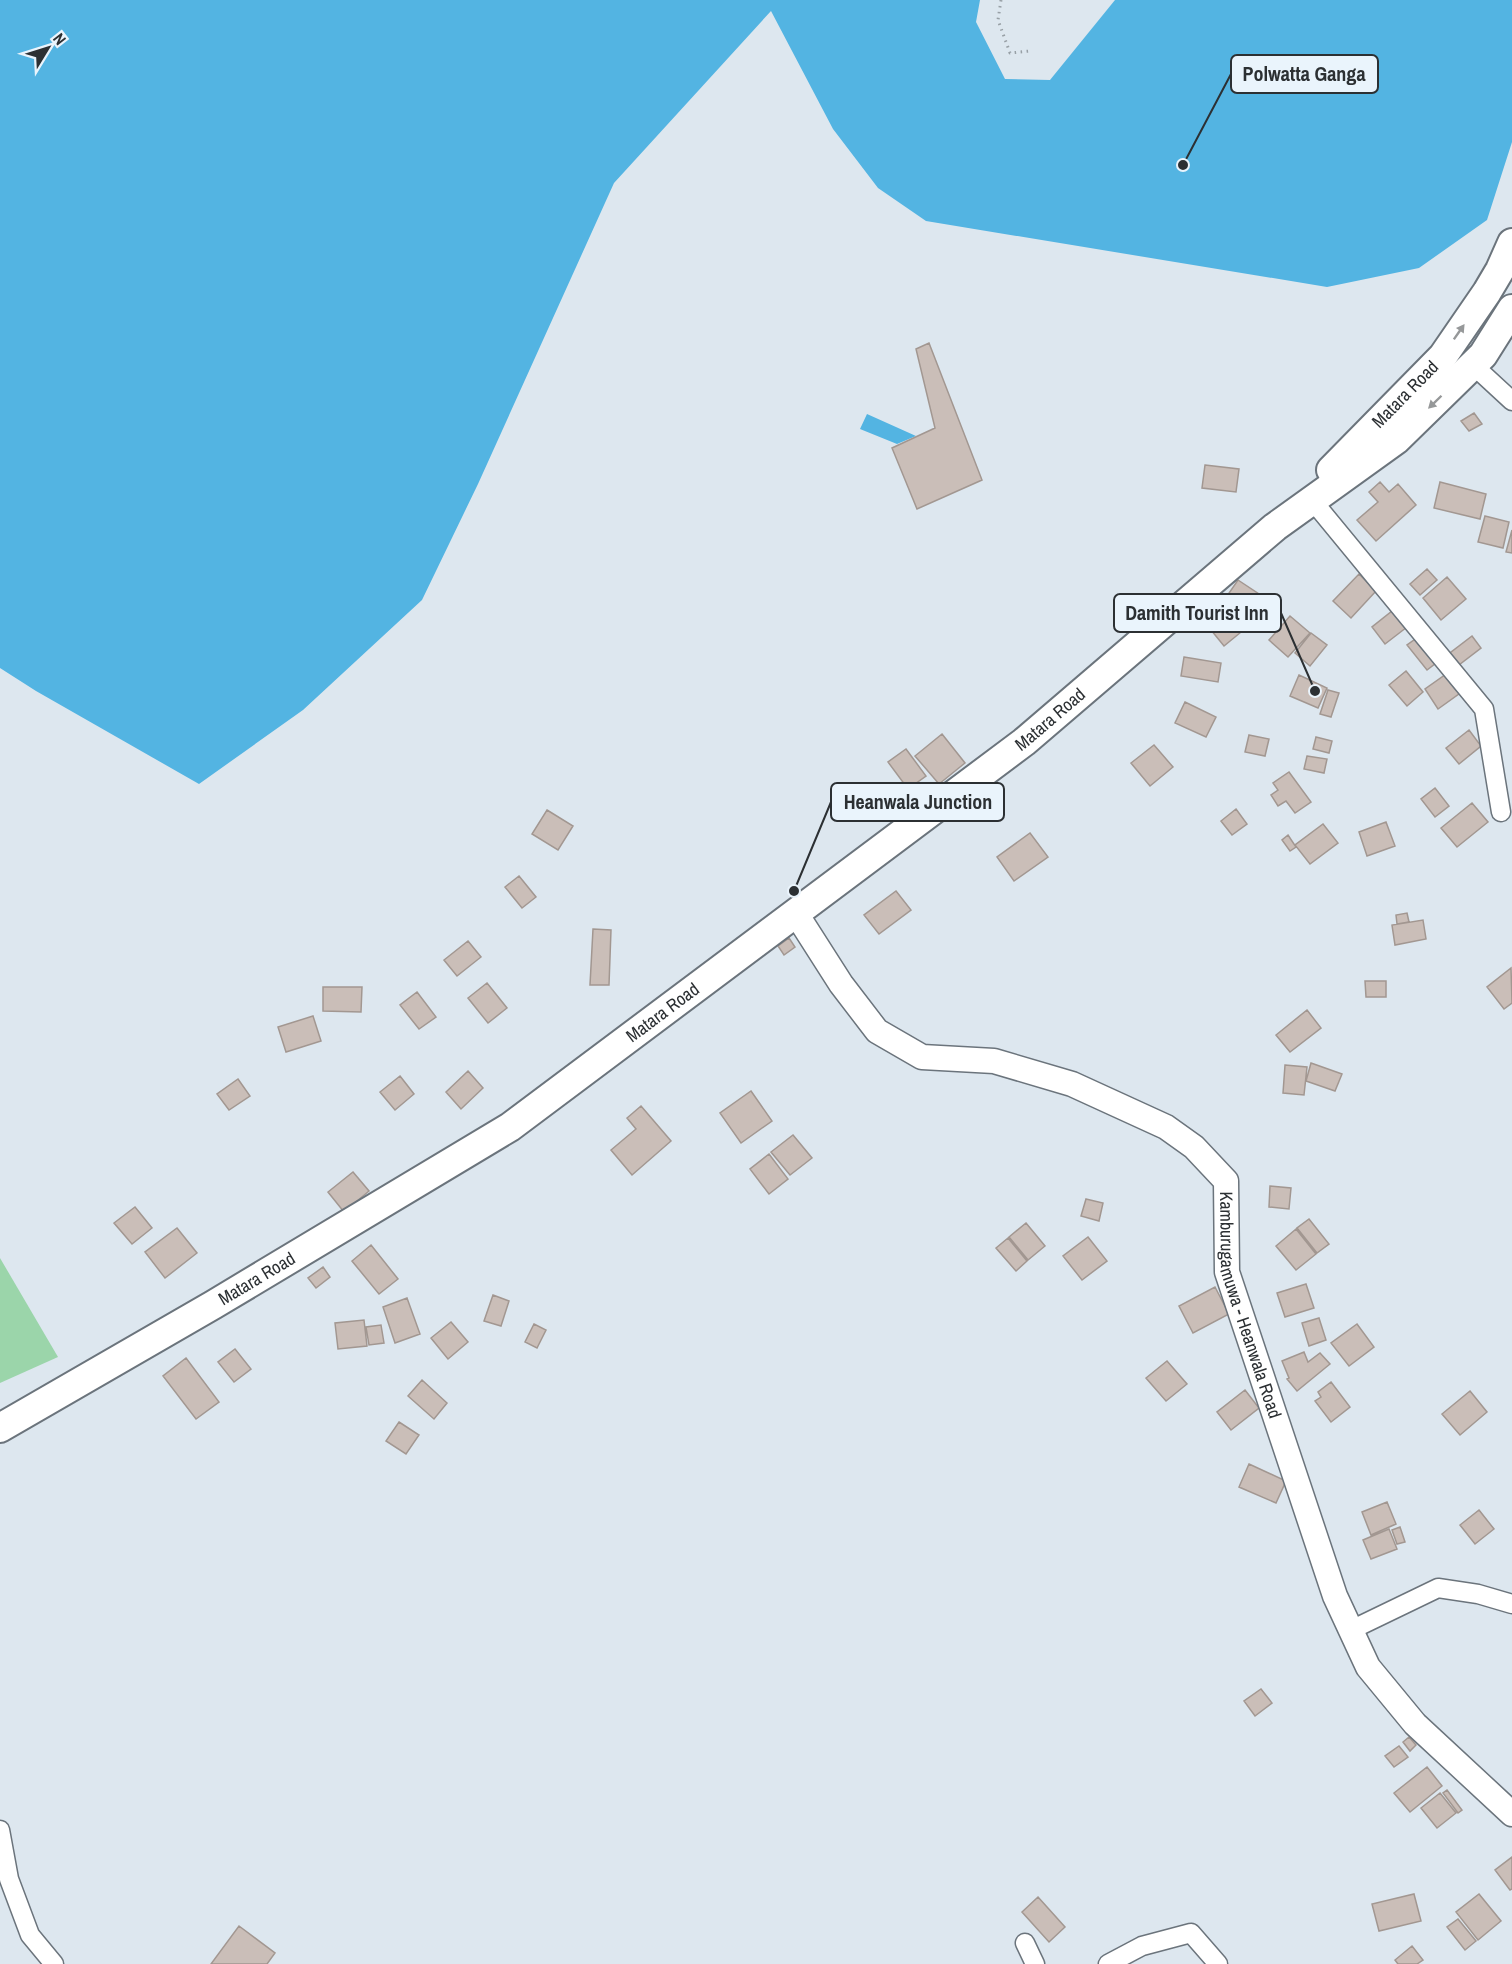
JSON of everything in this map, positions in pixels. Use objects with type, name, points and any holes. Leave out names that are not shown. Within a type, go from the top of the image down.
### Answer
[{"type":"highway","name":"Matara Road","points":[[1275,527],[1443,356],[1500,280],[1512,243]]},
{"type":"highway","name":"Matara Road","points":[[0,1428],[213,1305],[510,1127],[1024,742],[1275,527],[1396,440],[1478,360],[1512,308]]},
{"type":"highway","points":[[1478,360],[1512,336]]},
{"type":"main road","name":"Kamburugamuwa - Heanwala Road","points":[[795,912],[841,984],[878,1030],[922,1057],[994,1061],[1072,1084],[1166,1127],[1194,1147],[1226,1181],[1227,1272],[1335,1596],[1368,1666],[1415,1724],[1512,1814]]},
{"type":"street","points":[[1500,280],[1512,308]]},
{"type":"street","points":[[1478,360],[1512,401]]},
{"type":"street","points":[[1312,500],[1484,710],[1501,812]]},
{"type":"street","points":[[1351,1630],[1438,1588],[1478,1594],[1512,1604]]},
{"type":"street","points":[[0,1830],[9,1879],[30,1935],[54,1964]]},
{"type":"street","points":[[1108,1964],[1142,1946],[1191,1933],[1218,1964]]},
{"type":"street","points":[[1025,1943],[1035,1964]]},
{"type":"path","points":[[1001,0],[998,20],[1010,53],[1030,51]]},
{"type":"green space","points":[[0,1258],[58,1357],[0,1383]]},
{"type":"water","points":[[0,0],[980,0],[976,22],[1005,79],[1050,80],[1115,0],[1512,0],[1512,142],[1487,220],[1419,268],[1327,287],[926,221],[878,188],[833,129],[771,11],[614,183],[478,484],[422,600],[303,710],[199,784],[0,668]]},
{"type":"water","points":[[867,414],[916,436],[897,444],[860,429]]},
{"type":"building","points":[[929,343],[982,480],[917,509],[892,448],[935,428],[916,349]]},
{"type":"building","points":[[1474,413],[1482,424],[1469,431],[1461,421]]},
{"type":"building","points":[[1205,465],[1239,469],[1236,492],[1202,488]]},
{"type":"building","points":[[1380,482],[1389,492],[1398,484],[1416,505],[1376,541],[1357,520],[1378,502],[1369,492]]},
{"type":"building","points":[[1440,482],[1486,494],[1480,519],[1434,508]]},
{"type":"building","points":[[1485,516],[1509,522],[1503,548],[1478,542]]},
{"type":"building","points":[[1512,530],[1512,553],[1506,552]]},
{"type":"building","points":[[1427,569],[1437,580],[1420,595],[1410,584]]},
{"type":"building","points":[[1359,574],[1376,591],[1351,618],[1333,601]]},
{"type":"building","points":[[1447,577],[1466,599],[1441,620],[1423,598]]},
{"type":"building","points":[[1238,580],[1259,594],[1249,610],[1227,596]]},
{"type":"building","points":[[1229,607],[1246,628],[1224,646],[1207,625]]},
{"type":"building","points":[[1397,607],[1411,624],[1385,644],[1372,627]]},
{"type":"building","points":[[1290,616],[1310,633],[1288,657],[1269,640]]},
{"type":"building","points":[[1311,633],[1327,645],[1310,666],[1295,653]]},
{"type":"building","points":[[1421,635],[1440,660],[1427,670],[1407,645]]},
{"type":"building","points":[[1472,636],[1481,648],[1455,668],[1446,656]]},
{"type":"building","points":[[1184,657],[1221,663],[1218,682],[1181,676]]},
{"type":"building","points":[[1406,671],[1423,692],[1407,706],[1389,685]]},
{"type":"building","points":[[1449,672],[1463,691],[1438,709],[1425,689]]},
{"type":"building","points":[[1299,675],[1327,688],[1318,708],[1290,696]]},
{"type":"building","points":[[1328,690],[1339,693],[1331,717],[1320,714]]},
{"type":"building","points":[[1185,702],[1216,717],[1206,737],[1175,723]]},
{"type":"building","points":[[1469,730],[1481,746],[1459,764],[1446,748]]},
{"type":"building","points":[[942,734],[965,763],[939,784],[915,756]]},
{"type":"building","points":[[1249,735],[1269,739],[1265,756],[1245,752]]},
{"type":"building","points":[[1316,737],[1332,741],[1329,753],[1313,749]]},
{"type":"building","points":[[1154,745],[1173,767],[1150,786],[1131,763]]},
{"type":"building","points":[[906,749],[926,776],[908,789],[888,762]]},
{"type":"building","points":[[1307,756],[1327,759],[1324,773],[1304,769]]},
{"type":"building","points":[[1289,772],[1311,802],[1295,813],[1286,801],[1278,806],[1271,795],[1278,790],[1273,783]]},
{"type":"building","points":[[1435,788],[1449,806],[1435,817],[1421,799]]},
{"type":"building","points":[[1472,803],[1488,822],[1457,847],[1441,828]]},
{"type":"building","points":[[1236,809],[1247,824],[1232,835],[1221,821]]},
{"type":"building","points":[[547,810],[573,826],[558,850],[532,834]]},
{"type":"building","points":[[1386,822],[1395,846],[1367,856],[1359,832]]},
{"type":"building","points":[[1323,824],[1338,843],[1310,864],[1295,845]]},
{"type":"building","points":[[1030,833],[1048,857],[1014,881],[997,857]]},
{"type":"building","points":[[1288,835],[1296,847],[1290,851],[1282,840]]},
{"type":"building","points":[[519,876],[536,897],[522,908],[505,887]]},
{"type":"building","points":[[896,891],[911,910],[879,934],[864,915]]},
{"type":"building","points":[[1407,913],[1409,922],[1397,924],[1396,915]]},
{"type":"building","points":[[1423,920],[1426,939],[1395,945],[1392,925]]},
{"type":"building","points":[[593,929],[611,930],[609,985],[590,985]]},
{"type":"building","points":[[789,938],[795,947],[784,955],[778,946]]},
{"type":"building","points":[[468,941],[481,957],[457,976],[444,960]]},
{"type":"building","points":[[1511,968],[1512,1003],[1504,1009],[1487,987]]},
{"type":"building","points":[[1365,981],[1386,981],[1386,997],[1366,997]]},
{"type":"building","points":[[487,983],[507,1008],[488,1023],[468,998]]},
{"type":"building","points":[[323,987],[362,987],[361,1012],[323,1011]]},
{"type":"building","points":[[417,992],[436,1017],[419,1029],[400,1005]]},
{"type":"building","points":[[1307,1010],[1321,1028],[1290,1052],[1276,1035]]},
{"type":"building","points":[[313,1016],[321,1041],[286,1052],[278,1027]]},
{"type":"building","points":[[1311,1063],[1342,1074],[1335,1091],[1306,1081]]},
{"type":"building","points":[[1285,1065],[1307,1067],[1304,1095],[1283,1093]]},
{"type":"building","points":[[468,1071],[483,1088],[461,1109],[446,1092]]},
{"type":"building","points":[[400,1076],[414,1094],[395,1110],[380,1092]]},
{"type":"building","points":[[238,1079],[250,1096],[229,1110],[217,1094]]},
{"type":"building","points":[[751,1091],[772,1121],[741,1143],[720,1113]]},
{"type":"building","points":[[641,1106],[671,1141],[632,1175],[611,1150],[636,1129],[627,1118]]},
{"type":"building","points":[[793,1135],[812,1158],[790,1175],[771,1152]]},
{"type":"building","points":[[769,1154],[788,1179],[769,1194],[750,1169]]},
{"type":"building","points":[[353,1172],[369,1191],[344,1212],[328,1192]]},
{"type":"building","points":[[1270,1186],[1291,1188],[1289,1209],[1269,1207]]},
{"type":"building","points":[[1086,1199],[1103,1203],[1099,1221],[1081,1216]]},
{"type":"building","points":[[135,1207],[152,1228],[132,1244],[114,1223]]},
{"type":"building","points":[[1309,1219],[1329,1244],[1317,1253],[1297,1228]]},
{"type":"building","points":[[1026,1223],[1045,1246],[1028,1260],[1009,1237]]},
{"type":"building","points":[[177,1228],[197,1253],[165,1278],[145,1252]]},
{"type":"building","points":[[1296,1229],[1316,1254],[1296,1270],[1276,1246]]},
{"type":"building","points":[[1088,1237],[1107,1261],[1082,1280],[1063,1256]]},
{"type":"building","points":[[1008,1238],[1027,1261],[1016,1271],[996,1248]]},
{"type":"building","points":[[371,1245],[398,1279],[379,1294],[352,1261]]},
{"type":"building","points":[[323,1267],[330,1277],[316,1288],[308,1278]]},
{"type":"building","points":[[1306,1284],[1314,1308],[1285,1317],[1277,1293]]},
{"type":"building","points":[[1215,1287],[1229,1314],[1193,1333],[1179,1306]]},
{"type":"building","points":[[493,1295],[509,1301],[501,1326],[484,1321]]},
{"type":"building","points":[[407,1298],[420,1334],[395,1343],[383,1307]]},
{"type":"building","points":[[1319,1318],[1326,1340],[1309,1346],[1302,1323]]},
{"type":"building","points":[[364,1320],[367,1346],[338,1349],[335,1323]]},
{"type":"building","points":[[451,1322],[468,1342],[448,1359],[431,1338]]},
{"type":"building","points":[[534,1324],[546,1330],[537,1348],[525,1342]]},
{"type":"building","points":[[1357,1324],[1374,1347],[1349,1366],[1331,1343]]},
{"type":"building","points":[[381,1325],[384,1343],[369,1345],[366,1327]]},
{"type":"building","points":[[235,1349],[251,1369],[234,1382],[218,1362]]},
{"type":"building","points":[[1304,1352],[1308,1362],[1320,1353],[1330,1364],[1297,1391],[1287,1379],[1289,1378],[1282,1361]]},
{"type":"building","points":[[186,1358],[219,1402],[196,1419],[163,1376]]},
{"type":"building","points":[[1167,1361],[1187,1384],[1166,1401],[1146,1378]]},
{"type":"building","points":[[422,1380],[447,1403],[434,1419],[408,1396]]},
{"type":"building","points":[[1331,1382],[1350,1407],[1331,1422],[1315,1401],[1321,1397],[1318,1392]]},
{"type":"building","points":[[1245,1390],[1259,1408],[1231,1430],[1217,1412]]},
{"type":"building","points":[[1470,1391],[1487,1412],[1460,1435],[1442,1414]]},
{"type":"building","points":[[399,1422],[419,1435],[406,1454],[386,1441]]},
{"type":"building","points":[[1249,1464],[1286,1481],[1276,1503],[1239,1487]]},
{"type":"building","points":[[1387,1502],[1396,1524],[1371,1535],[1362,1512]]},
{"type":"building","points":[[1479,1510],[1494,1529],[1475,1544],[1460,1525]]},
{"type":"building","points":[[1400,1527],[1405,1542],[1397,1544],[1392,1530]]},
{"type":"building","points":[[1389,1529],[1397,1549],[1371,1559],[1363,1540]]},
{"type":"building","points":[[1261,1689],[1272,1703],[1255,1716],[1244,1701]]},
{"type":"building","points":[[1409,1737],[1416,1745],[1410,1751],[1403,1742]]},
{"type":"building","points":[[1399,1746],[1408,1757],[1394,1767],[1385,1756]]},
{"type":"building","points":[[1427,1767],[1442,1786],[1410,1812],[1394,1793]]},
{"type":"building","points":[[1447,1790],[1462,1810],[1458,1813],[1443,1793]]},
{"type":"building","points":[[1440,1793],[1456,1813],[1437,1828],[1421,1808]]},
{"type":"building","points":[[1512,1857],[1512,1889],[1510,1890],[1495,1870]]},
{"type":"building","points":[[1414,1894],[1421,1921],[1379,1931],[1372,1904]]},
{"type":"building","points":[[1479,1894],[1501,1921],[1478,1940],[1456,1912]]},
{"type":"building","points":[[1038,1897],[1065,1927],[1049,1942],[1022,1912]]},
{"type":"building","points":[[1458,1919],[1476,1941],[1465,1950],[1447,1927]]},
{"type":"building","points":[[239,1926],[275,1953],[267,1964],[211,1964]]},
{"type":"building","points":[[1412,1946],[1423,1960],[1417,1964],[1398,1964],[1395,1960]]},
{"type":"place","name":"Polwatta Ganga","points":[[1183,165]]},
{"type":"place","name":"Damith Tourist Inn","points":[[1315,691]]},
{"type":"place","name":"Heanwala Junction","points":[[794,891]]}]
